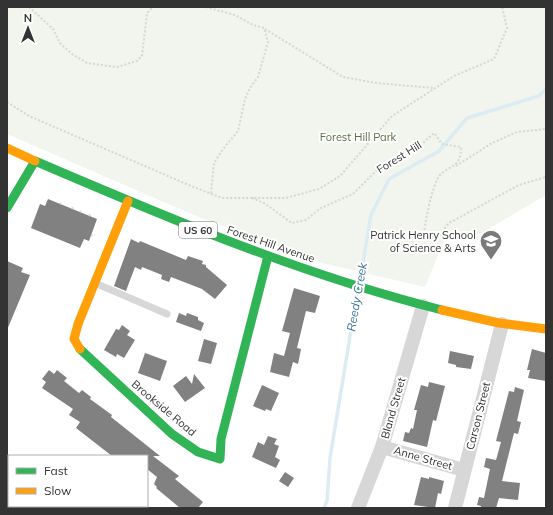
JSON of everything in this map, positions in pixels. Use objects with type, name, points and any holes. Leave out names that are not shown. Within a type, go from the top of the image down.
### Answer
[{"type":"main road","name":"Forest Hill Avenue","points":[[7,148],[128,201],[268,256],[341,281],[477,320],[546,329]]},
{"type":"main road","points":[[7,208],[35,161]]},
{"type":"main road","name":"Brookside Road","points":[[128,201],[78,324],[74,339],[82,353],[172,434],[198,452],[220,459],[221,439],[268,256]]},
{"type":"main road","name":"Forest Hill Avenue","points":[[508,325],[546,336]]},
{"type":"street","name":"Bland Street","points":[[358,508],[382,447],[417,304]]},
{"type":"street","name":"Carson Street","points":[[456,508],[464,470],[508,325]]},
{"type":"street","name":"Anne Street","points":[[382,447],[464,470]]},
{"type":"lane","points":[[95,283],[166,314]]},
{"type":"path","points":[[29,7],[53,29],[60,43],[72,54],[87,63],[117,67],[137,61],[142,56],[147,13],[153,7]]},
{"type":"path","points":[[206,7],[235,15],[253,25],[264,28],[343,77],[376,83],[435,88]]},
{"type":"path","points":[[7,102],[29,116],[222,198],[286,198],[319,189],[340,176],[392,116],[454,76],[494,59],[507,28],[502,7]]},
{"type":"path","points":[[211,194],[214,163],[238,131],[245,99],[250,88],[258,77],[268,42],[264,28]]},
{"type":"path","points":[[546,129],[517,132],[492,143],[440,176],[431,194],[430,209],[423,230],[424,239],[436,238],[449,223],[519,186],[546,177]]},
{"type":"path","name":"Forest Hill","points":[[251,197],[264,203],[292,223],[306,220],[321,208],[353,194],[378,169],[402,156],[411,147],[423,143],[434,133],[442,144],[461,147],[461,154],[455,166]]},
{"type":"green space","name":"Forest Hill Park","points":[[7,7],[546,7],[546,195],[480,234],[447,233],[425,287],[322,263],[189,213],[7,134]]},
{"type":"building","points":[[48,199],[97,219],[89,241],[84,239],[80,248],[31,228],[40,204],[45,206]]},
{"type":"building","points":[[131,239],[139,243],[140,241],[186,260],[188,256],[203,261],[202,264],[206,265],[206,267],[227,285],[215,299],[202,289],[171,277],[169,282],[161,279],[162,275],[142,267],[141,270],[135,267],[126,291],[114,286]]},
{"type":"building","points":[[7,261],[23,268],[21,272],[30,275],[7,330]]},
{"type":"building","points":[[294,288],[320,296],[315,313],[306,311],[297,348],[301,349],[298,364],[293,362],[289,377],[270,372],[274,353],[284,356],[290,333],[282,331]]},
{"type":"building","points":[[179,313],[186,316],[187,313],[198,317],[198,320],[204,323],[201,331],[176,322]]},
{"type":"building","points":[[122,325],[130,331],[127,335],[135,340],[124,358],[117,354],[116,357],[104,350],[116,329],[119,330]]},
{"type":"building","points":[[204,339],[217,343],[211,364],[198,361]]},
{"type":"building","points":[[532,349],[546,353],[546,381],[528,378],[530,370],[527,370]]},
{"type":"building","points":[[450,351],[474,356],[471,369],[456,367],[456,365],[448,363]]},
{"type":"building","points":[[145,353],[167,361],[160,381],[138,373]]},
{"type":"building","points":[[49,370],[54,374],[57,370],[67,378],[64,381],[79,393],[82,390],[91,397],[90,399],[112,415],[111,417],[160,456],[153,456],[179,476],[175,479],[203,502],[198,508],[180,508],[156,488],[157,487],[154,484],[157,477],[148,470],[148,455],[111,455],[76,428],[80,422],[69,415],[73,409],[42,388],[46,382],[42,379]]},
{"type":"building","points":[[194,374],[205,388],[185,402],[173,386],[186,376],[192,384]]},
{"type":"building","points":[[429,382],[445,386],[436,421],[433,420],[427,447],[403,441],[405,432],[409,433],[411,428],[413,429],[417,410],[414,410],[421,385],[428,387]]},
{"type":"building","points":[[262,385],[279,393],[271,411],[266,409],[265,411],[253,406]]},
{"type":"building","points":[[515,387],[524,390],[517,421],[521,422],[518,434],[514,433],[502,481],[520,483],[518,500],[499,498],[496,508],[481,508],[481,506],[477,505],[479,497],[484,498],[490,469],[484,467],[486,458],[496,460],[501,442],[496,441],[509,391],[514,392]]},
{"type":"building","points":[[268,436],[277,439],[274,444],[279,446],[275,457],[280,460],[276,468],[252,457],[258,442],[264,445]]},
{"type":"building","points":[[285,472],[294,478],[288,487],[279,481]]},
{"type":"building","points":[[421,477],[429,479],[429,477],[444,481],[441,494],[438,493],[435,508],[414,505]]},
{"type":"waterway","name":"Reedy Creek","points":[[360,280],[371,215],[389,179],[439,151],[467,118],[539,96],[546,89]]},
{"type":"waterway","name":"Reedy Creek","points":[[324,508],[327,501],[330,458],[357,294]]},
{"type":"traffic: fast","points":[[7,208],[35,161],[185,224],[287,263],[390,296],[442,310]]},
{"type":"traffic: fast","points":[[80,349],[172,434],[198,452],[220,459],[221,439],[268,256]]},
{"type":"traffic: slow","points":[[7,148],[35,161]]},
{"type":"traffic: slow","points":[[80,349],[74,339],[78,324],[128,201]]},
{"type":"traffic: slow","points":[[442,310],[499,323],[546,329]]},
{"type":"place","name":"Patrick Henry School of Science & Arts","points":[[491,260]]}]
